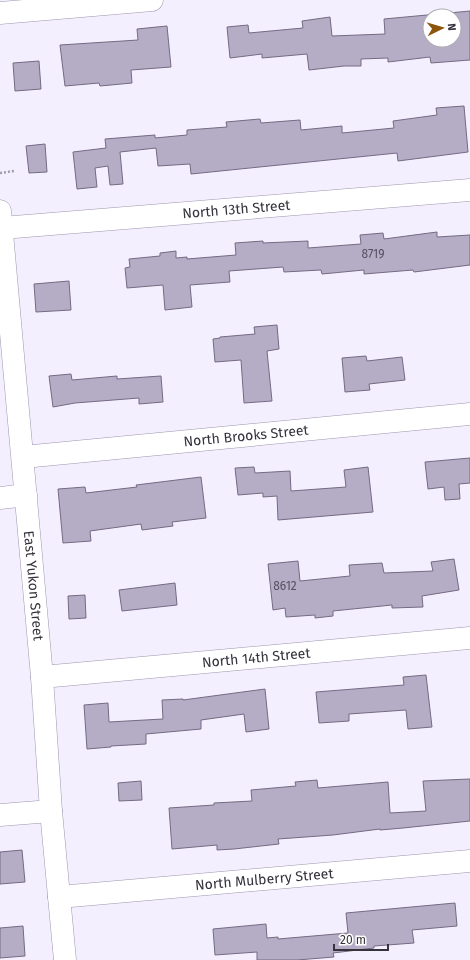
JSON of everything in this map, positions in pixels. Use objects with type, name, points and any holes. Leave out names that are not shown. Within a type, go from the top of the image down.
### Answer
[{"type":"street","points":[[0,13],[76,4],[152,0]]},
{"type":"street","name":"North 13th Street","points":[[1,220],[470,190]]},
{"type":"street","name":"East Yukon Street","points":[[1,220],[42,677],[50,811],[65,960]]},
{"type":"street","name":"North Brooks Street","points":[[23,457],[470,414]]},
{"type":"street","points":[[0,498],[26,495]]},
{"type":"street","name":"North 14th Street","points":[[42,677],[470,638]]},
{"type":"street","points":[[0,815],[50,811]]},
{"type":"street","name":"North Mulberry Street","points":[[59,897],[470,861]]},
{"type":"path","points":[[0,173],[14,171]]},
{"type":"building","points":[[470,11],[470,60],[431,63],[430,57],[388,62],[388,58],[361,59],[361,66],[344,66],[309,70],[307,54],[262,58],[262,54],[230,58],[227,27],[248,25],[249,33],[303,28],[302,21],[330,17],[332,36],[385,34],[384,19],[422,15],[422,48],[462,48],[462,12]]},
{"type":"building","points":[[167,26],[171,67],[131,70],[132,83],[100,86],[99,83],[65,86],[60,45],[138,40],[137,29]]},
{"type":"building","points":[[39,61],[41,89],[15,91],[13,63]]},
{"type":"building","points":[[464,106],[468,152],[398,161],[397,153],[191,174],[190,164],[158,166],[156,148],[120,152],[123,184],[110,185],[108,166],[95,168],[97,187],[77,189],[73,152],[106,148],[105,139],[155,135],[155,138],[187,135],[187,130],[227,127],[226,122],[260,119],[261,123],[300,120],[301,130],[342,126],[342,133],[394,128],[393,121],[437,115],[436,108]]},
{"type":"building","points":[[45,144],[47,172],[29,173],[26,146]]},
{"type":"building","points":[[437,232],[437,237],[470,235],[470,265],[414,272],[413,270],[364,274],[364,270],[322,274],[321,270],[284,272],[283,267],[229,271],[230,282],[190,285],[192,307],[165,310],[163,285],[127,288],[125,268],[130,267],[129,259],[160,256],[160,253],[176,251],[176,258],[187,257],[187,259],[236,255],[235,243],[263,241],[263,243],[308,241],[308,248],[361,244],[360,235],[383,233],[384,239]]},
{"type":"building","points":[[69,281],[71,310],[36,312],[34,284]]},
{"type":"building","points":[[277,325],[279,349],[267,351],[272,401],[244,403],[241,360],[215,362],[213,339],[255,334],[254,327]]},
{"type":"building","points":[[366,356],[367,361],[402,357],[405,380],[369,384],[370,390],[345,392],[342,358]]},
{"type":"building","points":[[71,374],[72,380],[117,376],[117,379],[161,376],[163,402],[139,404],[139,398],[75,403],[53,407],[49,376]]},
{"type":"building","points":[[470,458],[470,483],[459,484],[460,499],[445,500],[444,487],[428,489],[425,462]]},
{"type":"building","points":[[254,467],[255,473],[290,471],[291,491],[346,487],[344,470],[368,467],[373,512],[278,520],[277,496],[263,497],[263,493],[238,495],[235,468]]},
{"type":"building","points":[[201,477],[206,518],[172,522],[173,526],[142,530],[141,524],[90,531],[91,541],[63,543],[58,489],[85,487],[86,493]]},
{"type":"building","points":[[454,559],[459,590],[422,596],[423,607],[392,608],[392,605],[333,611],[333,616],[315,618],[315,615],[286,617],[285,608],[273,610],[268,564],[298,561],[300,581],[350,576],[349,565],[382,563],[384,573],[433,571],[431,562]]},
{"type":"building","points":[[175,583],[177,605],[122,611],[119,590]]},
{"type":"building","points":[[85,595],[86,618],[69,619],[68,596]]},
{"type":"building","points":[[426,675],[432,727],[408,729],[406,710],[349,714],[349,721],[319,723],[316,692],[404,685],[403,677]]},
{"type":"building","points":[[265,689],[269,729],[246,732],[244,714],[201,720],[201,729],[146,734],[146,744],[87,749],[84,705],[108,703],[109,722],[163,719],[162,700],[183,700]]},
{"type":"building","points":[[470,779],[470,821],[278,839],[279,844],[234,849],[217,850],[217,845],[172,849],[169,808],[214,805],[214,803],[252,801],[251,790],[296,786],[295,782],[317,780],[318,788],[388,782],[390,813],[426,811],[423,781]]},
{"type":"building","points":[[141,781],[142,800],[119,801],[118,783]]},
{"type":"building","points":[[22,850],[25,882],[0,884],[0,852]]},
{"type":"building","points":[[455,903],[457,926],[412,930],[414,943],[374,946],[374,948],[333,953],[334,957],[297,960],[257,960],[257,952],[215,955],[213,929],[266,924],[267,938],[278,937],[278,939],[348,933],[346,913]]},
{"type":"building","points":[[23,926],[25,956],[0,958],[0,928]]}]
